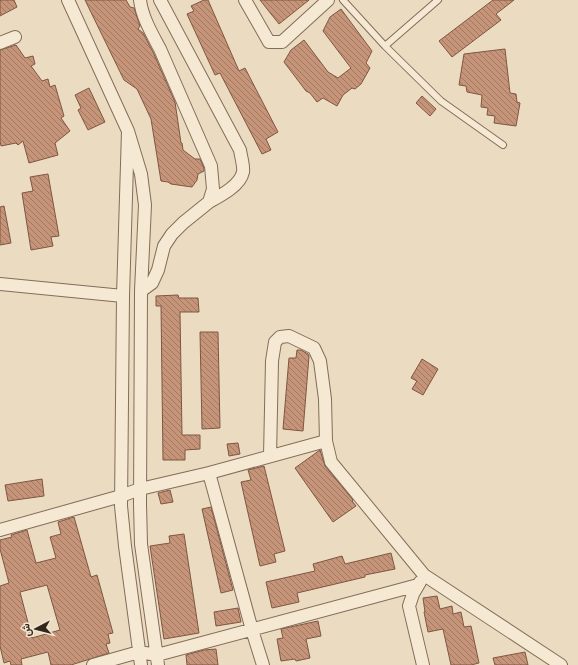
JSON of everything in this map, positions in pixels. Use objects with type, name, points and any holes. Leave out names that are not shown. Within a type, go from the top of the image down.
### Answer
[{"type":"street","points":[[68,0],[128,131],[141,174],[145,205],[141,291],[141,544],[157,660]]},
{"type":"street","points":[[140,0],[142,11],[211,166],[213,189],[209,202]]},
{"type":"street","points":[[141,291],[152,283],[158,270],[164,246],[172,234],[209,202],[227,192],[240,180],[244,171],[240,150],[160,0]]},
{"type":"street","points":[[245,0],[269,42],[282,42],[328,0]]},
{"type":"street","points":[[0,44],[15,37]]},
{"type":"street","points":[[128,131],[123,296],[121,496],[138,652],[141,665]]},
{"type":"street","points":[[0,284],[123,296]]},
{"type":"street","points":[[270,456],[272,361],[275,342],[280,337],[289,336],[314,348],[320,362],[325,399],[326,441],[331,462],[421,580],[539,650],[561,665]]},
{"type":"street","points":[[0,530],[121,496],[140,489],[209,473],[326,441]]},
{"type":"street","points":[[209,473],[263,665]]},
{"type":"street","points":[[93,665],[138,652],[157,660],[421,580]]},
{"type":"street","points":[[421,580],[412,594],[409,606],[422,665]]},
{"type":"street","points":[[539,650],[543,665]]},
{"type":"lane","points":[[343,0],[385,46],[441,101],[503,145]]},
{"type":"lane","points":[[385,46],[438,0]]},
{"type":"building","points":[[0,0],[14,0],[17,7],[0,16]]},
{"type":"building","points":[[85,0],[126,0],[130,7],[134,8],[140,26],[138,29],[143,33],[153,52],[175,102],[183,150],[195,159],[200,159],[204,168],[204,171],[198,174],[197,180],[192,187],[161,181],[151,119],[137,89],[124,80]]},
{"type":"building","points":[[204,0],[208,0],[239,71],[245,68],[278,132],[266,139],[271,150],[262,154],[220,73],[215,75],[187,14],[194,11],[191,6]]},
{"type":"building","points":[[260,0],[309,0],[279,24]]},
{"type":"building","points":[[493,0],[514,0],[496,14],[501,20],[452,57],[439,41]]},
{"type":"building","points":[[341,9],[372,51],[366,63],[370,68],[361,84],[355,89],[352,88],[343,95],[337,106],[323,98],[317,102],[310,93],[306,91],[284,62],[291,50],[304,40],[328,72],[338,78],[351,68],[323,31],[330,17]]},
{"type":"building","points":[[16,45],[25,58],[33,56],[35,64],[31,66],[42,81],[48,79],[50,87],[55,85],[64,116],[61,118],[70,131],[55,143],[58,155],[29,163],[23,141],[18,145],[16,143],[1,146],[0,141],[0,50]]},
{"type":"building","points":[[505,49],[510,93],[516,94],[517,102],[520,103],[516,126],[494,123],[495,116],[487,115],[488,108],[481,107],[482,95],[467,92],[466,86],[459,85],[464,54]]},
{"type":"building","points":[[89,88],[105,122],[88,130],[78,110],[81,108],[75,95]]},
{"type":"building","points":[[422,96],[436,109],[430,116],[416,103]]},
{"type":"building","points":[[48,174],[59,236],[51,237],[53,246],[31,250],[22,193],[33,191],[30,177]]},
{"type":"building","points":[[4,206],[11,243],[0,245],[0,207]]},
{"type":"building","points":[[178,295],[179,298],[198,298],[199,312],[180,312],[182,435],[200,435],[200,449],[185,450],[185,460],[163,460],[161,306],[156,306],[156,296]]},
{"type":"building","points":[[200,332],[218,332],[220,428],[202,429]]},
{"type":"building","points":[[297,350],[301,350],[309,356],[303,431],[283,429],[289,358],[296,358]]},
{"type":"building","points":[[422,359],[438,369],[423,395],[412,389],[417,381],[411,378]]},
{"type":"building","points":[[238,443],[240,454],[229,456],[227,444]]},
{"type":"building","points":[[320,450],[325,466],[353,500],[352,501],[356,506],[333,522],[295,468]]},
{"type":"building","points":[[264,466],[285,551],[274,554],[276,562],[260,566],[241,482],[251,480],[248,470]]},
{"type":"building","points":[[42,479],[44,496],[8,501],[5,485]]},
{"type":"building","points":[[170,490],[173,502],[161,504],[158,493]]},
{"type":"building","points":[[211,507],[233,590],[221,593],[202,509]]},
{"type":"building","points":[[74,517],[91,577],[97,575],[113,633],[108,634],[110,643],[106,644],[109,653],[71,665],[51,665],[48,652],[21,659],[22,665],[11,665],[10,661],[4,663],[0,646],[0,586],[9,583],[0,549],[0,540],[12,537],[11,535],[27,530],[36,563],[56,558],[50,537],[61,534],[58,522]],"holes":[[[47,585],[60,630],[32,638],[20,592]]]},
{"type":"building","points":[[184,534],[199,633],[164,639],[150,546],[170,543],[169,536]]},
{"type":"building","points":[[391,553],[395,569],[365,575],[365,577],[297,593],[299,602],[272,608],[266,582],[315,571],[313,564],[342,556],[345,564]]},
{"type":"building","points":[[437,596],[440,609],[452,606],[453,614],[461,612],[464,627],[471,626],[479,663],[471,665],[451,665],[443,629],[428,632],[423,598]]},
{"type":"building","points":[[238,608],[241,622],[216,626],[214,612]]},
{"type":"building","points":[[318,621],[321,636],[306,639],[310,658],[296,661],[295,659],[281,661],[277,639],[283,638],[281,629]]},
{"type":"building","points":[[216,649],[218,665],[187,665],[186,655],[204,650]]},
{"type":"building","points":[[525,652],[528,665],[495,665],[493,658]]}]
